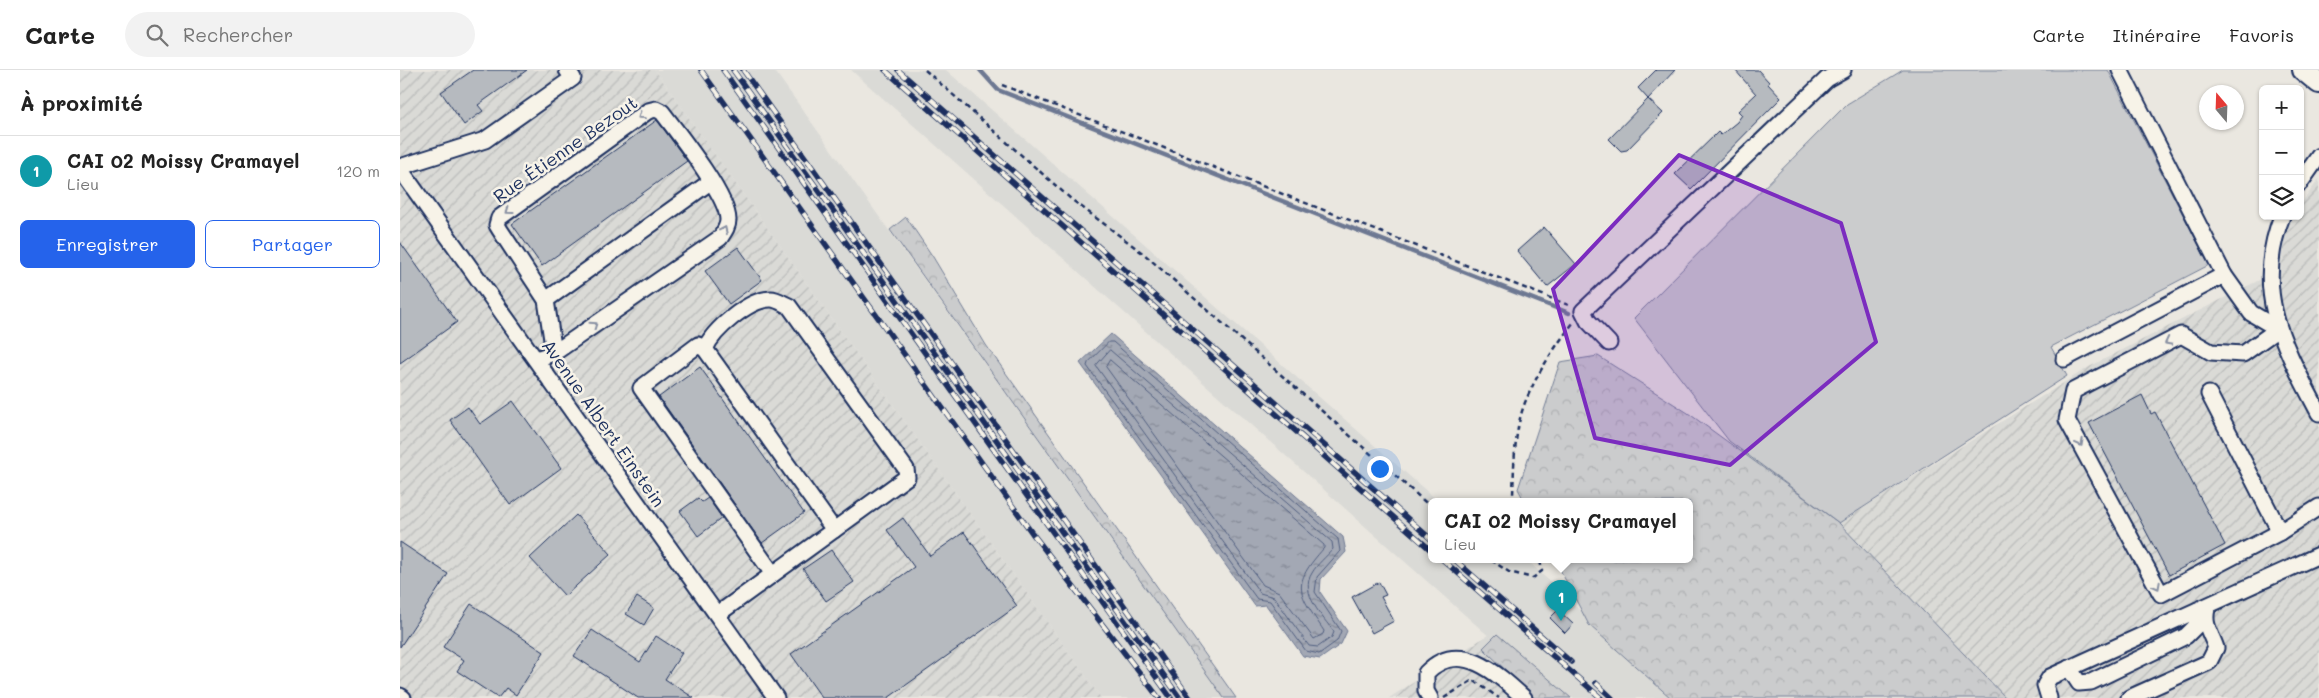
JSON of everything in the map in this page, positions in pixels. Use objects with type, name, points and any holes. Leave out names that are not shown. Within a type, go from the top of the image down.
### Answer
[{"type":"main road","points":[[2303,70],[2319,83]]},
{"type":"street","points":[[400,168],[485,140],[574,78],[567,70]]},
{"type":"street","points":[[1609,344],[1588,321],[1583,311],[1827,79],[1842,70]]},
{"type":"street","points":[[2120,70],[2224,275],[2251,312],[2278,329]]},
{"type":"street","name":"Rue Étienne Bezout","points":[[656,109],[662,112],[710,182],[726,210],[726,229],[720,238],[554,353],[546,300],[497,225],[500,218],[648,111],[656,109]]},
{"type":"street","points":[[2304,177],[2319,156]]},
{"type":"street","name":"Avenue Albert Einstein","points":[[400,168],[776,698]]},
{"type":"street","points":[[546,300],[710,182]]},
{"type":"street","points":[[2281,220],[2273,245],[2270,272],[2272,307],[2286,348],[2319,413]]},
{"type":"street","points":[[2064,359],[2224,275]]},
{"type":"street","points":[[705,349],[710,338],[723,325],[760,300],[774,299],[789,306],[801,320],[906,470],[907,477],[718,614]]},
{"type":"street","points":[[2278,329],[2243,354],[2211,352],[2181,335],[2073,391],[2068,420],[2161,594],[2280,532],[2319,507]]},
{"type":"street","points":[[773,574],[641,388],[698,345],[705,349],[834,530]]},
{"type":"street","points":[[536,360],[554,353]]},
{"type":"street","points":[[2209,394],[2280,532]]},
{"type":"street","points":[[2049,698],[2045,689],[2046,680],[2068,668],[2319,555]]},
{"type":"street","points":[[2068,668],[2079,683],[2091,682],[2186,636],[2196,626],[2203,608]]},
{"type":"street","points":[[2129,698],[2209,662],[2216,648],[2204,620],[2203,608]]},
{"type":"street","points":[[1430,698],[1426,691],[1426,673],[1441,661],[1460,658],[1470,659],[1490,670],[1524,698]]},
{"type":"path","points":[[926,70],[1070,199],[1144,254],[1428,504]]},
{"type":"path","points":[[1002,85],[1583,311],[1550,354],[1526,399],[1515,448],[1514,498]]},
{"type":"path","points":[[1495,563],[1509,572],[1532,578],[1542,571],[1541,563]]},
{"type":"path","points":[[1444,698],[1473,680],[1499,698]]},
{"type":"highlighted area","points":[[1679,155],[1841,223],[1876,342],[1730,465],[1595,438],[1553,289]]},
{"type":"shaded area","points":[[400,70],[655,70],[1101,698],[400,698]]},
{"type":"shaded area","points":[[655,70],[774,70],[1224,698],[1101,698]]},
{"type":"shaded area","points":[[851,70],[946,70],[1434,498],[1428,498],[1428,563],[1530,563],[1582,612],[1589,625],[1671,698],[1571,698],[1497,635],[1492,639]]},
{"type":"shaded area","points":[[2319,179],[2319,698],[2006,698],[1839,523],[2089,367],[2281,269],[2284,235],[2291,220],[2304,220],[2304,200]]},
{"type":"shaded area","points":[[1488,635],[1560,698],[1389,698]]},
{"type":"green space","points":[[1903,70],[2108,70],[2209,265],[2051,347],[2067,376],[1839,523],[1729,441],[1634,318],[1847,104]]},
{"type":"green space","points":[[906,217],[933,257],[986,345],[1236,698],[1224,698],[890,230]]},
{"type":"green space","points":[[1598,356],[1688,413],[1839,523],[2006,698],[1671,698],[1589,625],[1557,563],[1693,563],[1693,498],[1523,498],[1518,489],[1560,362]]},
{"type":"green space","points":[[1497,634],[1571,698],[1534,698],[1483,648]]},
{"type":"water","points":[[1111,334],[1343,537],[1346,552],[1321,579],[1320,592],[1347,631],[1341,644],[1320,659],[1303,656],[1266,605],[1255,606],[1080,363]]},
{"type":"building","points":[[473,70],[527,70],[478,105],[483,111],[464,125],[441,92]]},
{"type":"building","points":[[1656,70],[1675,70],[1648,99],[1638,88]]},
{"type":"building","points":[[1735,70],[1758,70],[1781,98],[1691,189],[1675,174],[1718,132],[1721,135],[1737,122],[1742,115],[1738,111],[1756,94]]},
{"type":"building","points":[[1648,99],[1663,113],[1627,150],[1621,151],[1609,139]]},
{"type":"building","points":[[657,120],[687,161],[542,266],[512,224]]},
{"type":"building","points":[[1544,227],[1576,264],[1547,287],[1517,251]]},
{"type":"building","points":[[400,242],[457,322],[400,363]]},
{"type":"building","points":[[738,247],[762,280],[729,304],[705,271]]},
{"type":"building","points":[[700,367],[804,513],[762,543],[659,397]]},
{"type":"building","points":[[2142,395],[2151,414],[2155,412],[2225,545],[2169,575],[2089,423]]},
{"type":"building","points":[[513,401],[561,468],[510,505],[450,420],[468,407],[480,424]]},
{"type":"building","points":[[698,498],[702,502],[708,498],[722,518],[698,536],[680,511]]},
{"type":"building","points":[[576,515],[611,554],[565,596],[530,558]]},
{"type":"building","points":[[903,518],[930,556],[964,532],[1017,606],[888,698],[822,698],[791,654],[914,567],[887,530]]},
{"type":"building","points":[[400,542],[448,574],[400,647]]},
{"type":"building","points":[[831,550],[854,582],[826,601],[803,569]]},
{"type":"building","points":[[1379,582],[1386,595],[1381,597],[1394,621],[1372,633],[1352,597]]},
{"type":"building","points":[[637,597],[654,608],[644,625],[626,614]]},
{"type":"building","points":[[471,604],[544,652],[516,695],[506,688],[498,698],[457,671],[464,660],[443,647]]},
{"type":"building","points":[[1558,610],[1573,624],[1565,633],[1550,618]]},
{"type":"building","points":[[592,630],[640,662],[656,636],[682,653],[665,679],[694,698],[638,698],[574,656]]},
{"type":"waterway","points":[[980,70],[998,90],[1569,313]]},
{"type":"railway","points":[[701,70],[1032,533],[1159,698]]},
{"type":"railway","points":[[723,70],[1171,698]]},
{"type":"railway","points":[[733,70],[1180,698]]},
{"type":"railway","points":[[743,70],[1190,698]]},
{"type":"railway","points":[[885,70],[1428,547]]},
{"type":"railway","points":[[898,70],[1428,536]]},
{"type":"railway","points":[[1446,563],[1601,698]]},
{"type":"railway","points":[[1458,563],[1571,662]]},
{"type":"railway","points":[[1596,683],[1612,698]]},
{"type":"place","name":"CAI 02 Moissy Cramayel","points":[[1561,621]]}]
